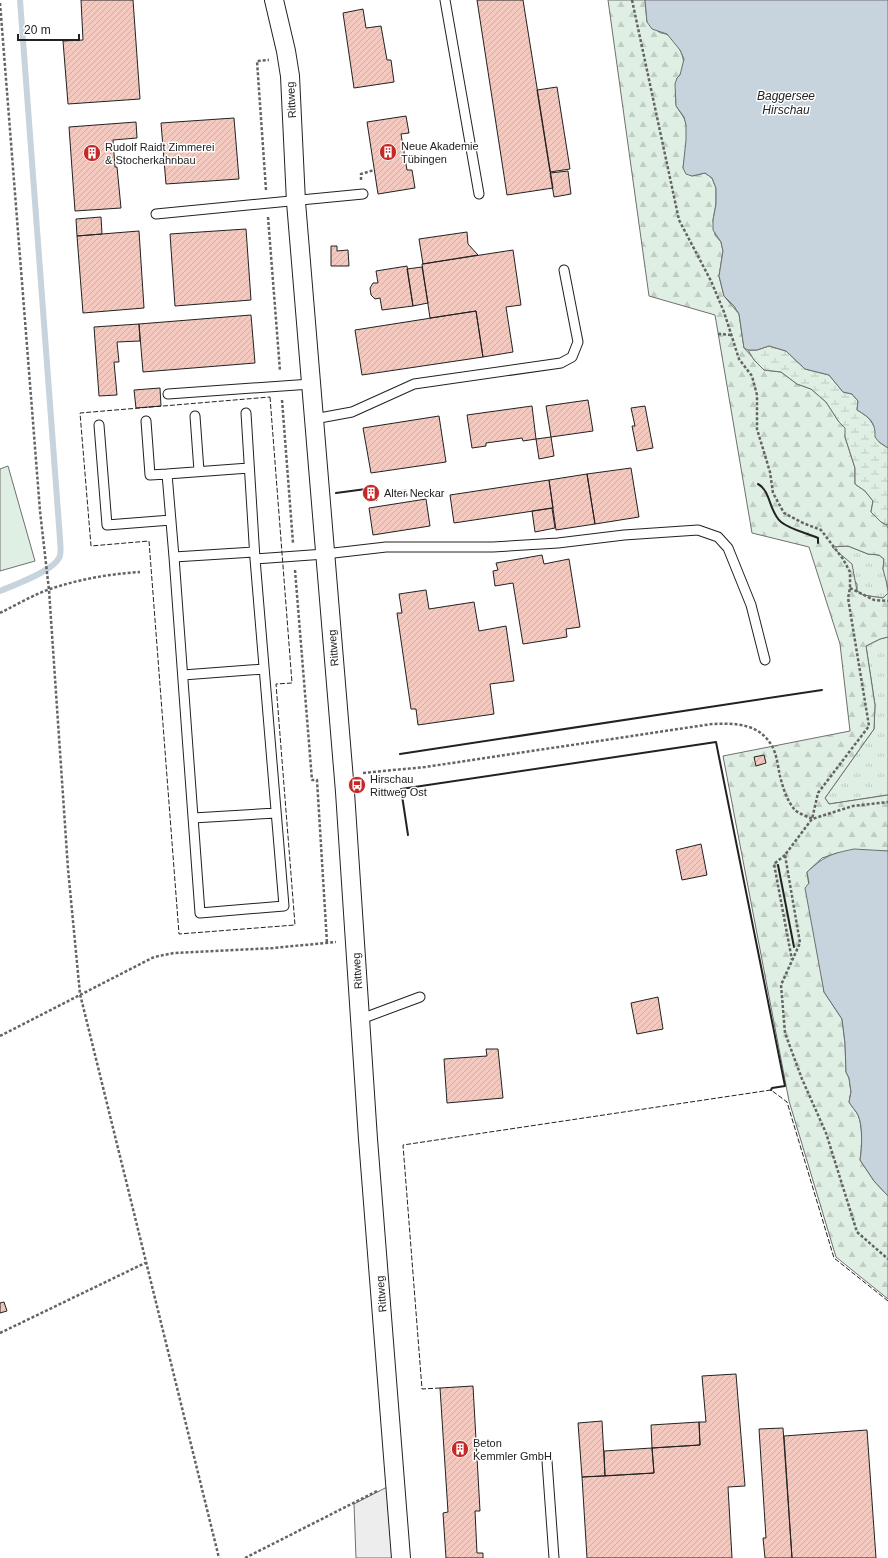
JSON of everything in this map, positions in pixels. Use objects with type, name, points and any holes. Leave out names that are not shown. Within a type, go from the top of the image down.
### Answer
[{"type":"street","name":"Rittweg","points":[[274,0],[290,76],[296,202],[343,775],[361,1019],[368,1139],[401,1558]]},
{"type":"lane","points":[[445,0],[479,194]]},
{"type":"lane","points":[[156,214],[296,202],[363,194]]},
{"type":"lane","points":[[314,420],[352,412],[414,384],[561,363],[572,357],[578,342],[564,270]]},
{"type":"lane","points":[[168,394],[311,384]]},
{"type":"lane","points":[[167,474],[200,913],[284,906],[255,556],[246,413]]},
{"type":"lane","points":[[195,416],[199,471]]},
{"type":"lane","points":[[146,421],[150,475],[249,468]]},
{"type":"lane","points":[[99,424],[107,525],[171,520]]},
{"type":"lane","points":[[174,557],[294,557],[386,547],[493,548],[698,530],[718,537],[728,548],[751,605],[765,660]]},
{"type":"lane","points":[[183,674],[264,669]]},
{"type":"lane","points":[[194,818],[276,813]]},
{"type":"lane","points":[[361,1019],[420,997]]},
{"type":"lane","points":[[547,1461],[554,1558]]},
{"type":"path","points":[[632,0],[679,220],[711,281],[724,312],[739,360],[752,376],[757,395],[757,429],[770,472],[773,493],[784,513],[821,530],[843,559],[850,572],[850,588],[848,598],[869,726],[818,793],[812,819],[785,855],[774,864],[792,961]]},
{"type":"path","points":[[0,3],[45,561],[49,590],[63,803],[80,994],[219,1558]]},
{"type":"path","points":[[287,58],[257,61],[312,780],[317,780],[327,943]]},
{"type":"path","points":[[718,334],[732,335]]},
{"type":"path","points":[[0,613],[49,590],[84,579],[102,575],[140,572]]},
{"type":"path","points":[[850,588],[874,600],[888,601]]},
{"type":"path","points":[[343,775],[425,768],[712,724],[744,724],[756,730],[766,738],[772,747],[784,792],[796,812],[812,819],[852,806],[888,802]]},
{"type":"path","points":[[785,855],[800,943],[781,985],[785,1033],[802,1079],[826,1133],[857,1232],[888,1259]]},
{"type":"path","points":[[0,1036],[154,957],[174,953],[273,948],[354,940]]},
{"type":"path","points":[[0,1333],[145,1262]]},
{"type":"path","points":[[245,1558],[395,1482]]},
{"type":"green space","points":[[608,0],[645,0],[647,22],[660,33],[668,35],[676,44],[682,55],[683,67],[677,78],[676,104],[684,118],[687,128],[683,168],[692,176],[705,173],[712,178],[716,188],[716,204],[713,220],[715,235],[721,242],[723,251],[719,276],[724,296],[739,314],[744,348],[764,370],[781,372],[797,384],[811,389],[826,402],[839,422],[846,428],[845,437],[855,468],[855,484],[865,491],[873,501],[871,512],[881,522],[887,525],[888,529],[888,588],[883,569],[884,559],[879,555],[868,554],[848,546],[832,547],[852,564],[857,591],[863,595],[883,598],[888,593],[888,637],[866,646],[875,705],[874,729],[825,798],[829,804],[888,795],[888,851],[837,853],[822,858],[807,872],[824,992],[842,1019],[846,1072],[849,1078],[851,1092],[849,1102],[858,1115],[861,1125],[862,1143],[860,1160],[874,1181],[888,1196],[888,1299],[836,1257],[789,1101],[723,756],[850,731],[840,644],[809,547],[752,533],[715,315],[649,296]]},
{"type":"green space","points":[[769,346],[786,351],[805,369],[829,375],[843,392],[852,394],[858,401],[857,410],[869,419],[876,431],[879,442],[888,448],[887,525],[881,522],[871,512],[873,501],[865,491],[855,484],[855,468],[845,437],[845,428],[839,422],[826,402],[811,389],[797,384],[781,372],[764,370],[754,360],[748,350],[757,350]]},
{"type":"green space","points":[[8,466],[35,561],[0,571],[0,469]]},
{"type":"green space","points":[[848,546],[868,554],[879,555],[884,559],[883,569],[888,593],[883,598],[863,595],[857,591],[857,584],[831,547]]},
{"type":"green space","points":[[888,637],[888,795],[829,804],[825,798],[874,729],[875,705],[866,646]]},
{"type":"shaded area","points":[[391,1485],[396,1558],[356,1558],[354,1504]]},
{"type":"water","name":"Baggersee Hirschau","points":[[645,0],[888,0],[888,448],[879,442],[875,437],[874,427],[871,420],[857,410],[858,401],[852,394],[843,392],[829,375],[805,369],[786,351],[769,346],[757,350],[748,350],[744,348],[739,314],[734,306],[724,296],[719,276],[723,251],[721,242],[713,230],[716,188],[712,178],[705,173],[692,176],[686,174],[683,168],[686,125],[684,117],[676,106],[675,84],[680,75],[684,59],[680,50],[667,34],[652,29],[647,22]]},
{"type":"water","points":[[854,849],[888,851],[888,1196],[874,1181],[860,1160],[862,1143],[861,1125],[858,1115],[849,1102],[851,1092],[849,1078],[846,1072],[842,1019],[824,992],[805,888],[809,883],[807,872],[823,859],[839,852]]},
{"type":"building","points":[[81,0],[133,0],[140,99],[68,104],[63,41],[83,40]]},
{"type":"building","points":[[477,0],[523,0],[553,188],[507,195]]},
{"type":"building","points":[[363,9],[366,28],[381,26],[387,60],[391,60],[394,82],[354,88],[343,13]]},
{"type":"building","points":[[557,87],[570,169],[550,172],[537,90]]},
{"type":"building","name":"Neue Akademie Tübingen","points":[[406,116],[409,133],[401,134],[407,170],[412,170],[415,188],[378,194],[367,122]]},
{"type":"building","points":[[234,118],[239,179],[166,184],[161,123]]},
{"type":"building","name":"Rudolf Raidt Zimmerei & Stocherkahnbau","points":[[136,122],[137,138],[113,140],[121,208],[75,211],[69,127]]},
{"type":"building","points":[[568,171],[571,194],[554,197],[550,173]]},
{"type":"building","points":[[101,217],[102,234],[77,236],[76,219]]},
{"type":"building","points":[[246,229],[251,300],[175,306],[170,234]]},
{"type":"building","points":[[139,231],[144,308],[83,313],[77,236]]},
{"type":"building","points":[[467,232],[468,244],[478,255],[423,264],[419,239]]},
{"type":"building","points":[[331,246],[337,246],[337,251],[348,250],[349,266],[331,266]]},
{"type":"building","points":[[513,250],[521,305],[506,307],[513,352],[483,357],[476,311],[430,318],[422,264]]},
{"type":"building","points":[[407,266],[413,306],[382,310],[380,298],[375,299],[371,295],[370,288],[373,283],[378,283],[376,271]]},
{"type":"building","points":[[422,267],[428,303],[413,306],[407,269]]},
{"type":"building","points":[[476,311],[483,357],[362,375],[355,330]]},
{"type":"building","points":[[251,315],[255,363],[143,372],[139,324]]},
{"type":"building","points":[[139,324],[140,341],[117,342],[119,362],[114,362],[117,395],[99,396],[94,327]]},
{"type":"building","points":[[160,388],[161,406],[136,408],[134,390]]},
{"type":"building","points":[[588,400],[593,431],[551,437],[546,406]]},
{"type":"building","points":[[532,406],[536,439],[523,441],[522,438],[486,443],[486,446],[472,448],[467,415]]},
{"type":"building","points":[[645,406],[653,448],[637,451],[632,426],[635,426],[631,408]]},
{"type":"building","points":[[439,416],[446,462],[371,473],[363,428]]},
{"type":"building","points":[[551,437],[554,456],[539,459],[536,439]]},
{"type":"building","points":[[631,468],[639,517],[595,524],[587,474]]},
{"type":"building","points":[[587,474],[595,524],[556,530],[549,480]]},
{"type":"building","points":[[549,480],[553,508],[454,523],[450,495]]},
{"type":"building","name":"Alter Neckar","points":[[375,488],[377,500],[368,501],[366,489]]},
{"type":"building","points":[[406,490],[407,496],[400,497],[399,491]]},
{"type":"building","points":[[426,499],[430,526],[373,535],[369,508]]},
{"type":"building","points":[[552,508],[555,528],[535,532],[532,511]]},
{"type":"building","points":[[542,555],[544,564],[569,559],[580,627],[566,629],[567,637],[523,644],[513,583],[495,586],[493,571],[498,570],[496,563]]},
{"type":"building","points":[[426,590],[429,609],[474,602],[479,631],[506,626],[514,681],[490,684],[494,714],[418,725],[416,709],[411,709],[397,613],[402,613],[399,594]]},
{"type":"building","points":[[764,755],[766,763],[756,766],[754,757]]},
{"type":"building","points":[[701,844],[707,875],[682,880],[676,850]]},
{"type":"building","points":[[658,997],[663,1029],[637,1034],[631,1003]]},
{"type":"building","points":[[486,1049],[498,1049],[503,1098],[447,1103],[444,1059],[487,1056]]},
{"type":"building","points":[[4,1302],[7,1311],[0,1313],[0,1303]]},
{"type":"building","points":[[736,1374],[745,1486],[728,1487],[732,1558],[587,1558],[582,1477],[654,1473],[652,1448],[700,1445],[699,1422],[706,1422],[702,1376]]},
{"type":"building","name":"Beton Kemmler GmbH","points":[[473,1386],[480,1511],[475,1511],[477,1553],[483,1553],[483,1558],[446,1558],[443,1513],[448,1512],[440,1388]]},
{"type":"building","points":[[602,1421],[605,1476],[582,1477],[578,1423]]},
{"type":"building","points":[[699,1422],[700,1445],[652,1448],[651,1425]]},
{"type":"building","points":[[783,1428],[792,1558],[765,1558],[763,1538],[766,1538],[759,1429]]},
{"type":"building","points":[[867,1430],[876,1558],[792,1558],[784,1436]]},
{"type":"building","points":[[652,1448],[654,1473],[605,1476],[604,1451]]},
{"type":"waterway","points":[[0,591],[49,568],[59,558],[61,551],[20,0]]},
{"type":"fence","points":[[270,397],[292,683],[276,684],[295,925],[179,934],[149,541],[91,546],[80,413],[270,397]]},
{"type":"fence","points":[[440,1388],[422,1389],[403,1145],[771,1090],[787,1102],[834,1258],[888,1301]]},
{"type":"wall","points":[[758,484],[765,491],[774,513],[781,522],[794,529],[818,538],[818,543]]},
{"type":"wall","points":[[336,493],[366,489]]},
{"type":"wall","points":[[400,754],[822,690]]},
{"type":"wall","points":[[408,835],[401,789],[716,742],[785,1086],[772,1088],[771,1090]]},
{"type":"wall","points":[[778,865],[794,947]]},
{"type":"place","name":"Neue Akademie Tübingen","points":[[388,152]]},
{"type":"place","name":"Rudolf Raidt Zimmerei & Stocherkahnbau","points":[[92,153]]},
{"type":"place","name":"Alter Neckar","points":[[371,493]]},
{"type":"place","name":"Hirschau Rittweg Ost","points":[[357,785]]},
{"type":"place","name":"Beton Kemmler GmbH","points":[[460,1449]]}]
